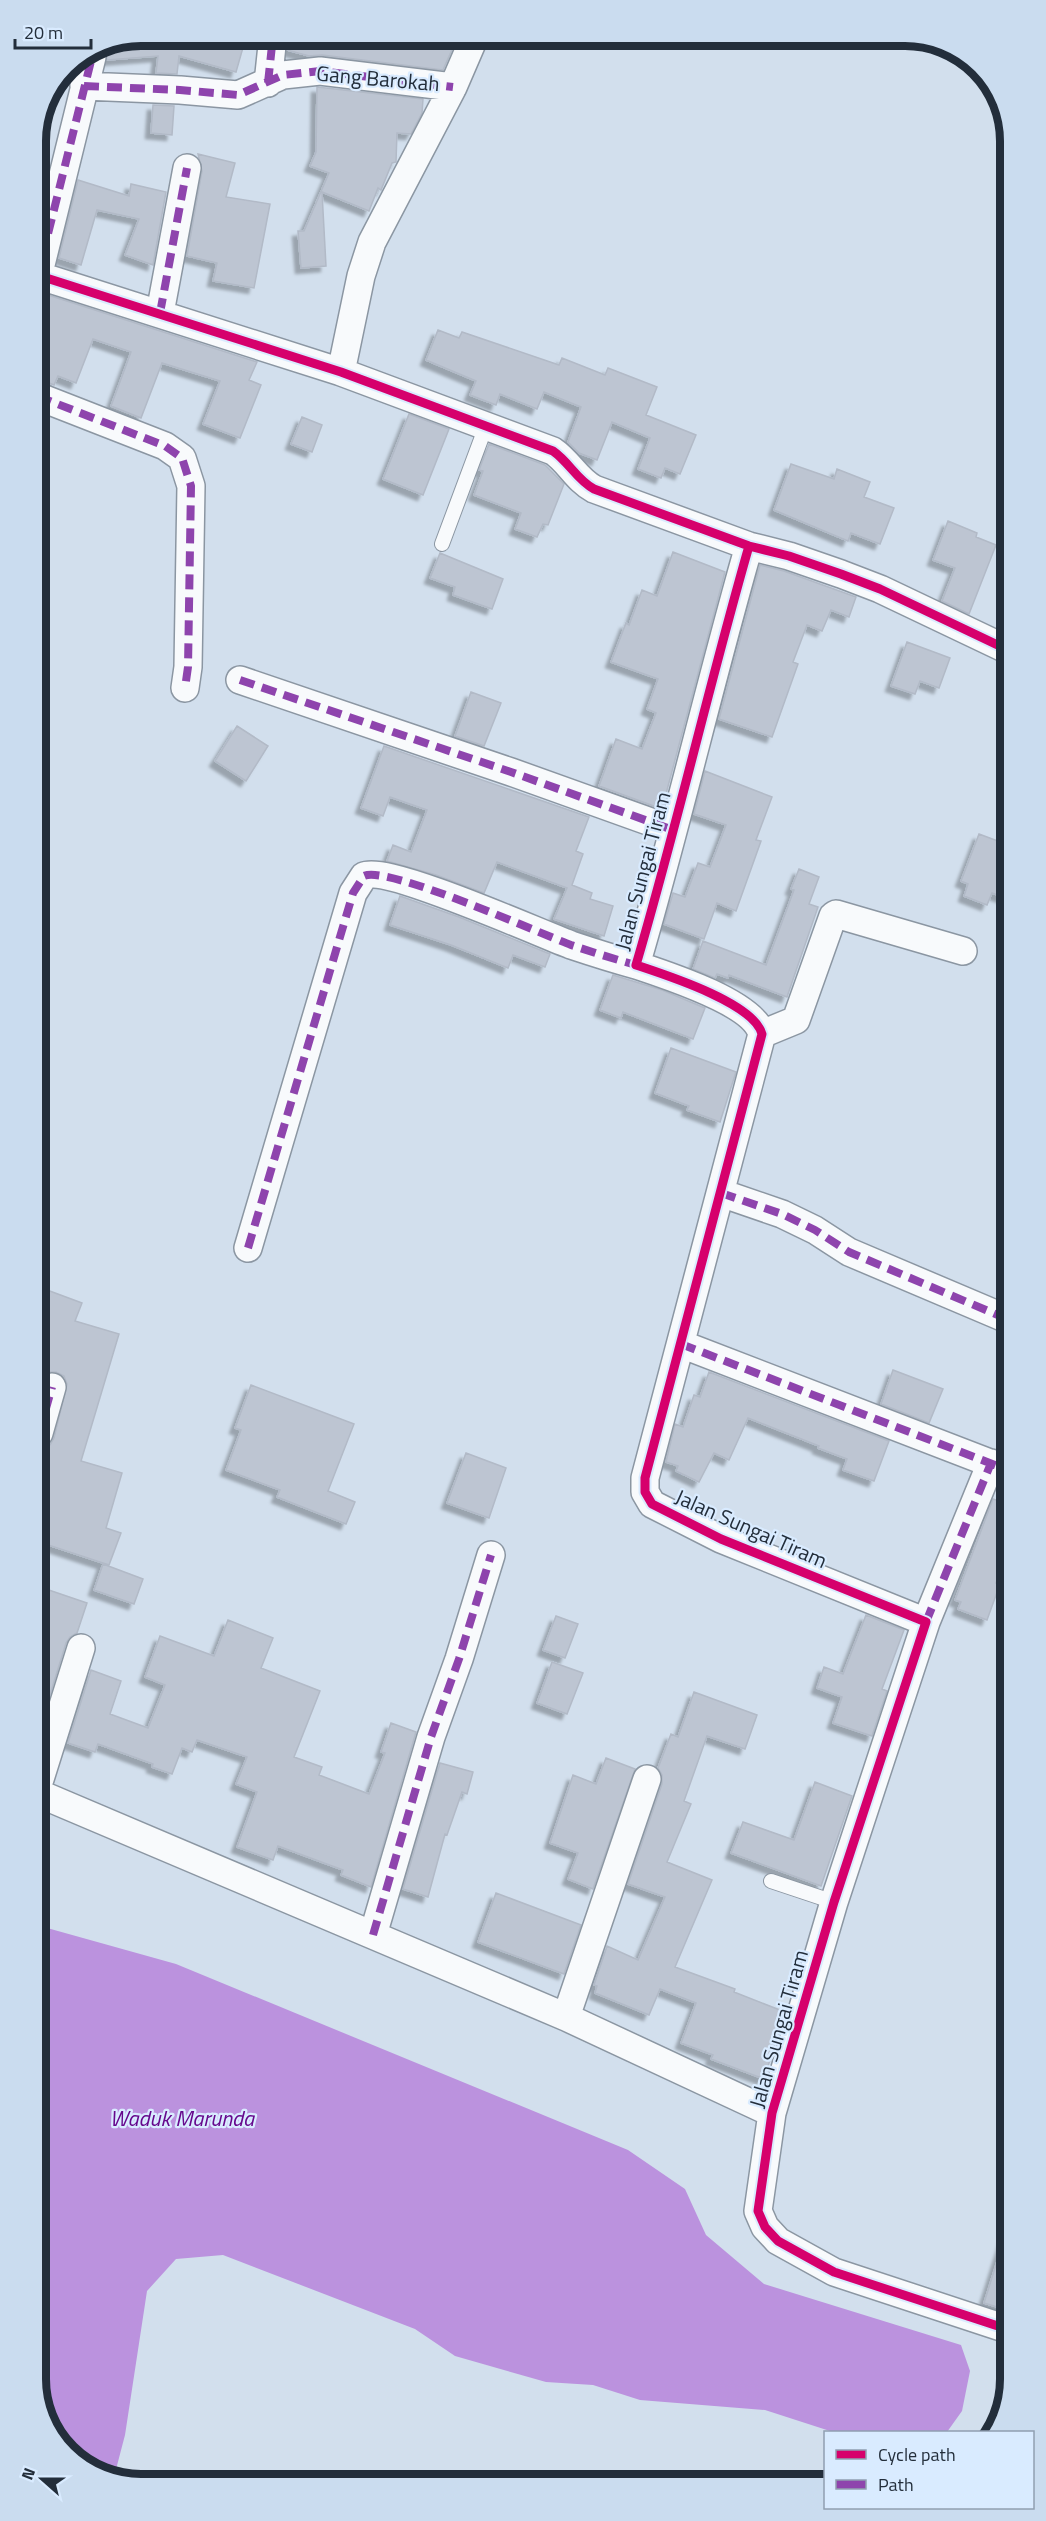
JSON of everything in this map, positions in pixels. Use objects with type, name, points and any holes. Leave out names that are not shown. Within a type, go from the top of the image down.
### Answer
[{"type":"street","points":[[268,83],[272,46]]},
{"type":"street","points":[[341,372],[361,276],[372,242],[453,87],[471,46]]},
{"type":"street","points":[[47,237],[87,64]]},
{"type":"street","name":"Gang Barokah","points":[[84,86],[238,95],[284,75],[320,71],[453,87]]},
{"type":"street","points":[[160,313],[187,168]]},
{"type":"street","points":[[47,280],[160,313],[341,372],[553,451],[571,466],[584,484],[594,489],[749,546],[798,559],[880,589],[1000,646]]},
{"type":"street","points":[[47,400],[165,446],[184,462],[191,486],[188,667],[185,688]]},
{"type":"street","name":"Jalan Sungai Tiram","points":[[749,546],[636,965],[684,981],[745,1011],[756,1021],[762,1034],[722,1193],[645,1478],[645,1492],[652,1504],[721,1539],[926,1622],[834,1902],[772,2113],[758,2211],[765,2227],[778,2241],[834,2272],[1000,2327]]},
{"type":"street","points":[[240,680],[673,830]]},
{"type":"street","points":[[248,1248],[354,893],[364,876],[373,873],[426,889],[570,944],[636,965]]},
{"type":"street","points":[[762,1034],[796,1020],[833,916],[836,914],[963,951]]},
{"type":"street","points":[[722,1193],[783,1214],[815,1230],[849,1252],[1000,1316]]},
{"type":"street","points":[[681,1344],[1000,1466],[926,1622]]},
{"type":"street","points":[[46,1407],[52,1387]]},
{"type":"street","points":[[373,1935],[431,1737],[459,1659],[490,1555]]},
{"type":"street","points":[[46,1759],[81,1648]]},
{"type":"street","points":[[566,2017],[646,1779]]},
{"type":"street","points":[[46,1797],[566,2017],[772,2113]]},
{"type":"lane","points":[[442,544],[486,426]]},
{"type":"lane","points":[[771,1881],[834,1902]]},
{"type":"water","name":"Waduk Marunda","points":[[46,1928],[176,1964],[628,2150],[685,2189],[706,2235],[764,2284],[961,2345],[970,2371],[962,2411],[948,2431],[830,2431],[765,2410],[640,2400],[593,2385],[546,2382],[455,2356],[415,2329],[223,2255],[176,2259],[147,2291],[125,2435],[116,2471],[94,2462],[74,2447],[56,2421],[48,2398],[46,2379]]},
{"type":"building","points":[[142,46],[243,46],[236,72],[179,56],[177,74],[156,73],[158,56],[107,60],[106,54],[123,48]]},
{"type":"building","points":[[287,46],[453,46],[443,70],[322,55],[309,56],[287,50]]},
{"type":"building","points":[[317,87],[423,99],[422,113],[411,134],[397,133],[396,162],[392,163],[381,190],[378,188],[369,211],[322,192],[326,266],[301,268],[298,231],[304,231],[329,173],[310,166],[316,152]]},
{"type":"building","points":[[153,105],[174,106],[172,135],[151,133]]},
{"type":"building","points":[[198,154],[235,163],[226,197],[270,204],[254,288],[213,281],[217,263],[187,256],[202,171]]},
{"type":"building","points":[[78,180],[129,196],[131,184],[166,192],[153,265],[125,255],[139,219],[97,210],[81,265],[59,258]]},
{"type":"building","points":[[47,295],[257,362],[249,380],[261,385],[240,438],[203,424],[220,381],[162,363],[141,418],[111,406],[131,352],[93,339],[76,383],[58,376],[54,385],[47,382]]},
{"type":"building","points":[[438,330],[459,338],[462,332],[559,365],[562,358],[605,375],[608,368],[657,387],[646,415],[696,435],[680,474],[665,468],[661,478],[638,469],[650,438],[612,422],[597,460],[579,453],[568,442],[581,407],[544,392],[537,409],[500,394],[496,405],[470,395],[476,381],[426,360]]},
{"type":"building","points":[[409,414],[449,429],[423,495],[383,479]]},
{"type":"building","points":[[302,417],[322,425],[312,452],[291,444]]},
{"type":"building","points":[[489,444],[545,465],[564,484],[548,525],[543,524],[537,537],[515,529],[521,513],[474,495],[483,471],[479,470]]},
{"type":"building","points":[[791,464],[834,479],[837,469],[870,482],[864,497],[894,508],[880,544],[851,533],[848,541],[774,510]]},
{"type":"building","points":[[948,521],[977,533],[976,537],[996,545],[969,614],[942,601],[955,568],[933,560]]},
{"type":"building","points":[[673,552],[725,572],[662,809],[599,786],[616,739],[642,749],[656,713],[647,709],[658,679],[611,662],[626,623],[629,625],[642,590],[657,596]]},
{"type":"building","points":[[440,553],[503,579],[492,609],[453,595],[455,587],[430,578]]},
{"type":"building","points":[[760,565],[784,571],[856,597],[849,617],[831,610],[822,631],[807,625],[793,662],[798,664],[772,737],[719,719]]},
{"type":"building","points":[[907,642],[950,658],[939,688],[920,681],[915,694],[891,686]]},
{"type":"building","points":[[471,692],[501,703],[484,746],[455,736]]},
{"type":"building","points":[[237,726],[268,746],[246,781],[215,761]]},
{"type":"building","points":[[384,746],[589,817],[576,851],[583,854],[572,885],[592,893],[590,899],[613,906],[604,936],[554,919],[567,888],[497,862],[484,893],[436,875],[387,861],[393,845],[411,852],[427,810],[390,797],[383,816],[361,808]]},
{"type":"building","points":[[705,771],[772,797],[756,840],[761,841],[736,911],[717,903],[704,939],[664,924],[673,893],[685,897],[698,863],[710,867],[726,825],[694,814]]},
{"type":"building","points":[[979,834],[1000,842],[997,859],[1000,860],[1000,896],[992,893],[987,905],[964,896],[968,884],[961,881]]},
{"type":"building","points":[[799,869],[819,877],[809,904],[818,907],[787,997],[729,975],[728,978],[717,974],[715,978],[693,969],[703,941],[766,965],[794,890],[791,889]]},
{"type":"building","points":[[400,896],[550,954],[545,967],[513,955],[508,968],[451,945],[390,925]]},
{"type":"building","points":[[613,975],[662,990],[705,1008],[693,1039],[623,1012],[621,1018],[600,1010]]},
{"type":"building","points":[[671,1048],[736,1072],[720,1122],[687,1110],[689,1106],[655,1093]]},
{"type":"building","points":[[46,1290],[82,1303],[75,1321],[119,1334],[81,1461],[122,1473],[106,1528],[121,1533],[109,1565],[46,1544],[46,1446],[54,1438],[67,1384],[64,1376],[56,1372],[46,1373]]},
{"type":"building","points":[[893,1370],[943,1389],[929,1423],[881,1404]]},
{"type":"building","points":[[709,1372],[889,1441],[874,1481],[843,1470],[847,1459],[748,1418],[729,1460],[714,1453],[699,1482],[676,1471],[678,1466],[666,1462],[675,1424],[683,1427],[694,1395],[700,1397]]},
{"type":"building","points":[[251,1385],[354,1424],[328,1491],[355,1502],[346,1524],[277,1497],[280,1490],[226,1470],[241,1430],[235,1428]]},
{"type":"building","points":[[466,1453],[506,1468],[489,1518],[447,1503]]},
{"type":"building","points":[[993,1499],[1000,1501],[1000,1573],[996,1583],[1000,1584],[987,1620],[958,1609],[961,1602],[955,1600]]},
{"type":"building","points":[[103,1564],[143,1579],[134,1604],[94,1590]]},
{"type":"building","points":[[46,1589],[87,1603],[77,1633],[66,1643],[46,1707]]},
{"type":"building","points":[[866,1615],[904,1630],[882,1689],[887,1691],[872,1736],[833,1723],[842,1697],[817,1688],[824,1667],[843,1674]]},
{"type":"building","points":[[556,1616],[578,1624],[565,1658],[543,1650]]},
{"type":"building","points":[[228,1620],[273,1638],[261,1668],[320,1691],[294,1757],[322,1767],[319,1775],[369,1794],[385,1753],[381,1752],[391,1723],[416,1732],[371,1887],[341,1875],[343,1870],[278,1846],[273,1860],[237,1847],[257,1792],[236,1784],[247,1757],[197,1740],[192,1752],[182,1748],[172,1774],[152,1767],[153,1764],[98,1744],[95,1752],[68,1743],[91,1670],[121,1681],[110,1714],[148,1728],[165,1685],[145,1677],[160,1636],[214,1656]]},
{"type":"building","points":[[552,1662],[583,1673],[567,1714],[537,1703]]},
{"type":"building","points":[[694,1692],[757,1715],[745,1749],[707,1736],[684,1801],[691,1804],[667,1862],[712,1880],[675,1967],[735,1989],[734,1992],[785,2012],[764,2079],[711,2059],[713,2055],[681,2043],[696,2003],[660,1989],[649,2015],[595,1993],[597,1986],[594,1985],[607,1946],[638,1960],[665,1897],[628,1884],[662,1784],[662,1775],[658,1768],[671,1734],[678,1737]]},
{"type":"building","points":[[606,1758],[635,1769],[593,1889],[568,1879],[578,1853],[550,1843],[573,1775],[596,1784]]},
{"type":"building","points":[[440,1763],[473,1772],[467,1794],[462,1792],[447,1835],[445,1834],[428,1897],[403,1889]]},
{"type":"building","points":[[815,1782],[852,1796],[821,1886],[731,1853],[743,1822],[794,1840]]},
{"type":"building","points":[[496,1893],[581,1925],[564,1974],[478,1942]]},
{"type":"building","points":[[1000,2252],[1000,2308],[984,2303]]},
{"type":"marked path","points":[[268,83],[272,46]]},
{"type":"marked path","points":[[47,238],[91,62]]},
{"type":"marked path","points":[[84,86],[238,95],[283,75],[320,71],[453,87]]},
{"type":"marked path","points":[[160,313],[187,168]]},
{"type":"marked path","points":[[47,400],[165,446],[182,458],[191,486],[188,667],[185,688]]},
{"type":"marked path","points":[[240,680],[673,830]]},
{"type":"marked path","points":[[248,1248],[353,893],[364,876],[378,875],[402,880],[571,945],[636,965]]},
{"type":"marked path","points":[[721,1193],[782,1214],[815,1230],[849,1252],[1000,1316]]},
{"type":"marked path","points":[[681,1344],[1000,1467]]},
{"type":"marked path","points":[[46,1407],[52,1387]]},
{"type":"marked path","points":[[926,1622],[991,1463]]},
{"type":"marked path","points":[[373,1935],[431,1737],[459,1659],[491,1555]]},
{"type":"cycle path","points":[[47,278],[341,372],[553,451],[594,489],[749,546],[789,556],[880,589],[1000,646]]},
{"type":"cycle path","points":[[749,546],[636,965],[687,983],[727,1001],[756,1023],[762,1034],[645,1478],[645,1492],[652,1504],[721,1539],[926,1622],[834,1902],[772,2113],[758,2211],[765,2227],[778,2241],[834,2272],[1000,2327]]}]
